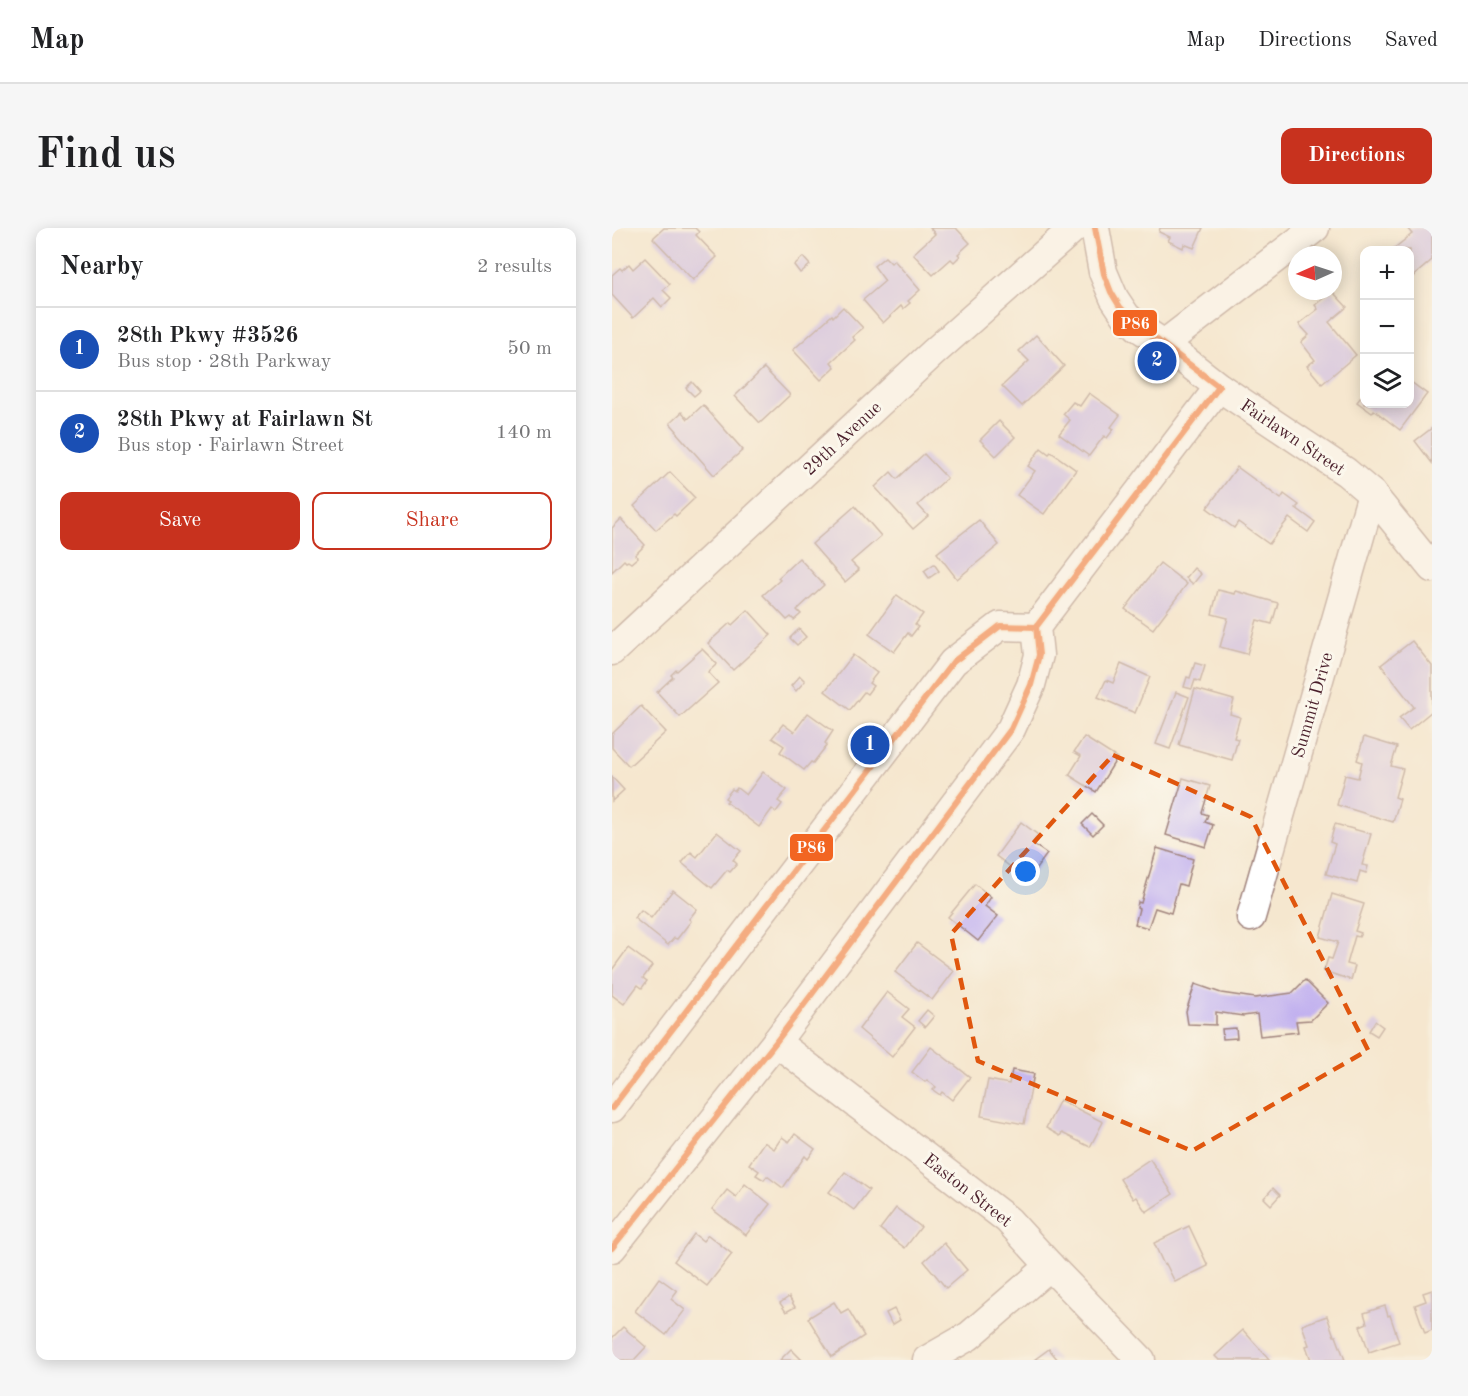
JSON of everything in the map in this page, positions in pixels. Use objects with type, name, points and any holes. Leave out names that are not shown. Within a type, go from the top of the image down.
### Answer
[{"type":"street","name":"29th Avenue","points":[[612,651],[933,353],[1074,228]]},
{"type":"street","name":"Fairlawn Street","points":[[1095,228],[1103,272],[1114,298],[1126,316],[1219,387],[1346,472],[1372,494],[1432,568]]},
{"type":"street","points":[[1164,344],[1315,228]]},
{"type":"street","points":[[612,1248],[776,1042],[1011,729],[1031,685],[1039,655],[1036,627],[1219,387]]},
{"type":"street","name":"Summit Drive","points":[[1251,917],[1372,494]]},
{"type":"street","points":[[612,1108],[953,662],[1000,626],[1036,627]]},
{"type":"street","name":"Easton Street","points":[[776,1042],[1008,1220],[1141,1360]]},
{"type":"street","points":[[927,1360],[969,1336],[1050,1266]]},
{"type":"highlighted area","points":[[1113,755],[1251,817],[1368,1050],[1192,1151],[978,1061],[951,934]]},
{"type":"building","points":[[664,228],[695,228],[699,232],[696,235],[717,257],[693,280],[653,238]]},
{"type":"building","points":[[930,228],[956,228],[970,243],[958,254],[960,256],[954,262],[951,259],[933,275],[913,254],[935,234]]},
{"type":"building","points":[[1160,228],[1203,228],[1194,248],[1184,244],[1183,248],[1168,241],[1170,237],[1159,232]]},
{"type":"building","points":[[1407,228],[1429,228],[1432,232],[1432,260],[1414,276],[1414,246],[1397,246],[1412,234]]},
{"type":"building","points":[[803,257],[810,265],[800,273],[794,265]]},
{"type":"building","points":[[885,257],[891,263],[894,260],[920,290],[908,301],[910,303],[903,309],[901,306],[883,323],[863,300],[885,281],[874,266]]},
{"type":"building","points":[[645,258],[670,284],[663,290],[671,298],[662,307],[654,298],[633,318],[612,295],[612,275],[629,264],[633,269]]},
{"type":"building","points":[[1321,300],[1340,300],[1347,307],[1329,322],[1356,355],[1322,384],[1307,366],[1315,360],[1301,342],[1309,335],[1299,324],[1318,309],[1315,305]]},
{"type":"building","points":[[843,307],[863,328],[852,337],[855,340],[831,362],[835,367],[821,380],[793,350]]},
{"type":"building","points":[[1036,335],[1064,366],[1022,406],[1002,386],[1029,361],[1019,351]]},
{"type":"building","points":[[764,368],[790,395],[760,423],[735,396]]},
{"type":"building","points":[[692,382],[700,391],[694,396],[686,388]]},
{"type":"building","points":[[1414,384],[1427,394],[1400,430],[1374,410],[1372,413],[1365,408],[1414,408]]},
{"type":"building","points":[[1089,393],[1120,415],[1111,427],[1114,429],[1107,438],[1104,436],[1089,456],[1059,434],[1070,420],[1063,414],[1073,402],[1080,406]]},
{"type":"building","points":[[703,405],[743,450],[714,475],[670,423],[682,412],[688,419]]},
{"type":"building","points":[[999,421],[1015,437],[996,456],[980,440]]},
{"type":"building","points":[[1432,428],[1432,463],[1415,441]]},
{"type":"building","points":[[1041,448],[1049,454],[1051,452],[1076,470],[1044,514],[1017,495],[1035,471],[1028,466]]},
{"type":"building","points":[[924,454],[947,478],[918,505],[928,516],[913,529],[875,487],[891,472],[897,479]]},
{"type":"building","points":[[1237,467],[1281,499],[1284,494],[1299,505],[1296,508],[1315,522],[1308,532],[1289,518],[1269,544],[1238,522],[1234,528],[1207,508]]},
{"type":"building","points":[[670,472],[695,498],[676,516],[674,514],[656,530],[634,506]]},
{"type":"building","points":[[855,506],[881,536],[851,562],[859,570],[845,582],[812,544]]},
{"type":"building","points":[[621,519],[645,545],[635,555],[638,557],[631,563],[624,560],[612,572],[612,528]]},
{"type":"building","points":[[979,520],[999,545],[957,579],[937,553]]},
{"type":"building","points":[[799,558],[824,585],[797,610],[801,614],[794,620],[791,617],[787,620],[763,595]]},
{"type":"building","points":[[1160,563],[1187,584],[1153,629],[1125,609]]},
{"type":"building","points":[[934,564],[939,571],[929,578],[924,571]]},
{"type":"building","points":[[1194,568],[1201,574],[1193,584],[1186,578]]},
{"type":"building","points":[[1218,590],[1235,594],[1236,591],[1278,603],[1272,624],[1257,620],[1247,654],[1220,647],[1228,618],[1212,614]]},
{"type":"building","points":[[897,595],[923,614],[915,625],[918,627],[911,636],[908,633],[894,652],[869,634]]},
{"type":"building","points":[[748,610],[771,635],[733,670],[708,643]]},
{"type":"building","points":[[799,629],[806,637],[797,645],[790,638]]},
{"type":"building","points":[[1412,641],[1432,666],[1432,711],[1409,730],[1399,718],[1414,707],[1381,665]]},
{"type":"building","points":[[702,649],[717,664],[708,672],[718,683],[680,717],[657,692],[673,677],[671,675],[676,670]]},
{"type":"building","points":[[853,655],[877,673],[869,683],[873,686],[867,694],[864,692],[850,710],[825,691]]},
{"type":"building","points":[[1195,663],[1205,666],[1200,682],[1195,680],[1192,689],[1184,687],[1187,677],[1190,678]]},
{"type":"building","points":[[1121,664],[1150,677],[1135,713],[1098,697],[1106,680],[1113,683]]},
{"type":"building","points":[[800,676],[805,681],[796,691],[791,686]]},
{"type":"building","points":[[1195,689],[1234,700],[1230,714],[1240,717],[1234,738],[1238,739],[1232,760],[1179,745]]},
{"type":"building","points":[[1176,692],[1189,697],[1170,749],[1156,744]]},
{"type":"building","points":[[641,706],[666,732],[629,766],[612,748],[612,734]]},
{"type":"building","points":[[808,713],[833,731],[825,743],[827,745],[813,763],[811,762],[804,770],[780,752],[784,746],[772,738],[783,724],[794,732]]},
{"type":"building","points":[[1084,737],[1117,758],[1096,792],[1069,775],[1081,756],[1074,752]]},
{"type":"building","points":[[1364,737],[1397,747],[1391,766],[1403,769],[1395,797],[1400,799],[1393,822],[1337,805],[1345,775],[1358,778],[1362,762],[1357,760]]},
{"type":"building","points":[[763,772],[787,790],[778,801],[782,804],[776,812],[772,809],[759,827],[726,802],[728,800],[725,798],[732,789],[735,791],[737,788],[746,795]]},
{"type":"building","points":[[612,777],[624,790],[612,801]]},
{"type":"building","points":[[1183,778],[1210,786],[1202,813],[1208,815],[1205,822],[1213,825],[1206,847],[1166,835]]},
{"type":"building","points":[[1092,814],[1103,825],[1093,835],[1082,824]]},
{"type":"building","points":[[1021,822],[1038,835],[1032,843],[1047,854],[1028,880],[996,856]]},
{"type":"building","points":[[1335,824],[1371,834],[1362,865],[1368,866],[1366,873],[1360,871],[1357,883],[1326,874],[1335,844],[1330,842]]},
{"type":"building","points":[[717,832],[741,851],[733,860],[737,864],[730,872],[727,870],[712,888],[682,863],[691,852],[697,857]]},
{"type":"building","points":[[1157,848],[1193,859],[1186,886],[1179,884],[1171,913],[1155,908],[1148,928],[1135,924],[1139,909],[1137,908],[1138,902],[1141,903]]},
{"type":"building","points":[[975,884],[991,897],[985,906],[998,916],[978,941],[948,917]]},
{"type":"building","points":[[673,890],[697,909],[677,939],[674,938],[668,945],[634,918],[641,910],[651,918]]},
{"type":"building","points":[[1332,894],[1364,904],[1355,931],[1361,933],[1359,937],[1355,936],[1347,964],[1355,966],[1351,980],[1324,971],[1328,958],[1332,959],[1338,942],[1320,937]]},
{"type":"building","points":[[917,943],[954,971],[932,1000],[895,972]]},
{"type":"building","points":[[628,948],[652,966],[643,978],[647,981],[642,988],[638,985],[624,1004],[612,995],[612,970]]},
{"type":"building","points":[[1305,980],[1328,1003],[1311,1020],[1296,1021],[1298,1032],[1260,1036],[1257,1014],[1243,1016],[1216,1012],[1216,1025],[1188,1024],[1186,1011],[1195,984],[1221,993],[1255,998],[1292,993]]},
{"type":"building","points":[[887,992],[909,1009],[902,1017],[915,1027],[892,1057],[859,1029]]},
{"type":"building","points":[[927,1010],[934,1016],[925,1027],[918,1021]]},
{"type":"building","points":[[1375,1021],[1383,1027],[1377,1036],[1369,1031]]},
{"type":"building","points":[[1236,1028],[1237,1038],[1223,1039],[1222,1029]]},
{"type":"building","points":[[931,1047],[970,1077],[952,1100],[942,1092],[940,1095],[933,1090],[936,1087],[912,1072]]},
{"type":"building","points":[[1012,1070],[1034,1074],[1024,1124],[981,1116],[988,1080],[1009,1084]]},
{"type":"building","points":[[1060,1100],[1103,1122],[1090,1147],[1046,1128]]},
{"type":"building","points":[[795,1134],[815,1149],[808,1159],[805,1156],[783,1188],[767,1176],[764,1180],[756,1175],[759,1171],[749,1164],[764,1142],[774,1149],[782,1137],[789,1142]]},
{"type":"building","points":[[1150,1159],[1173,1194],[1146,1212],[1136,1197],[1133,1199],[1120,1179]]},
{"type":"building","points":[[845,1172],[869,1190],[854,1210],[829,1192]]},
{"type":"building","points":[[745,1184],[770,1204],[746,1235],[712,1209],[727,1190],[736,1197]]},
{"type":"building","points":[[1273,1188],[1280,1195],[1271,1205],[1264,1198]]},
{"type":"building","points":[[896,1208],[921,1227],[905,1248],[880,1229]]},
{"type":"building","points":[[1189,1226],[1208,1266],[1175,1282],[1154,1243]]},
{"type":"building","points":[[694,1234],[703,1241],[708,1235],[732,1254],[707,1286],[674,1261]]},
{"type":"building","points":[[944,1243],[967,1270],[946,1288],[924,1261]]},
{"type":"building","points":[[659,1278],[677,1291],[671,1299],[685,1310],[666,1335],[635,1311]]},
{"type":"building","points":[[1432,1290],[1432,1330],[1425,1333],[1415,1305],[1426,1301],[1423,1293]]},
{"type":"building","points":[[789,1297],[795,1307],[786,1312],[780,1303]]},
{"type":"building","points":[[834,1302],[841,1313],[848,1309],[864,1336],[832,1357],[808,1318]]},
{"type":"building","points":[[1385,1306],[1399,1342],[1369,1352],[1360,1326],[1367,1323],[1364,1313]]},
{"type":"building","points":[[894,1309],[900,1320],[892,1325],[886,1313]]},
{"type":"building","points":[[1327,1316],[1345,1360],[1311,1360],[1302,1325]]},
{"type":"building","points":[[623,1327],[646,1347],[634,1360],[612,1360],[612,1338]]},
{"type":"building","points":[[1243,1330],[1270,1360],[1219,1360],[1215,1356]]},
{"type":"building","points":[[791,1349],[802,1360],[780,1360]]},
{"type":"building","points":[[1049,1349],[1058,1360],[1034,1360]]},
{"type":"transit line","name":"P86","points":[[1095,228],[1104,274],[1120,307],[1136,324],[1219,387]]},
{"type":"transit line","name":"P86","points":[[612,1248],[776,1042],[1011,729],[1031,685],[1039,655],[1036,627],[1219,387]]},
{"type":"transit line","name":"P86","points":[[612,1108],[953,662],[1000,626],[1036,627]]},
{"type":"place","name":"28th Pkwy at Fairlawn St","points":[[1157,361]]},
{"type":"place","name":"28th Pkwy #3526","points":[[870,745]]}]
